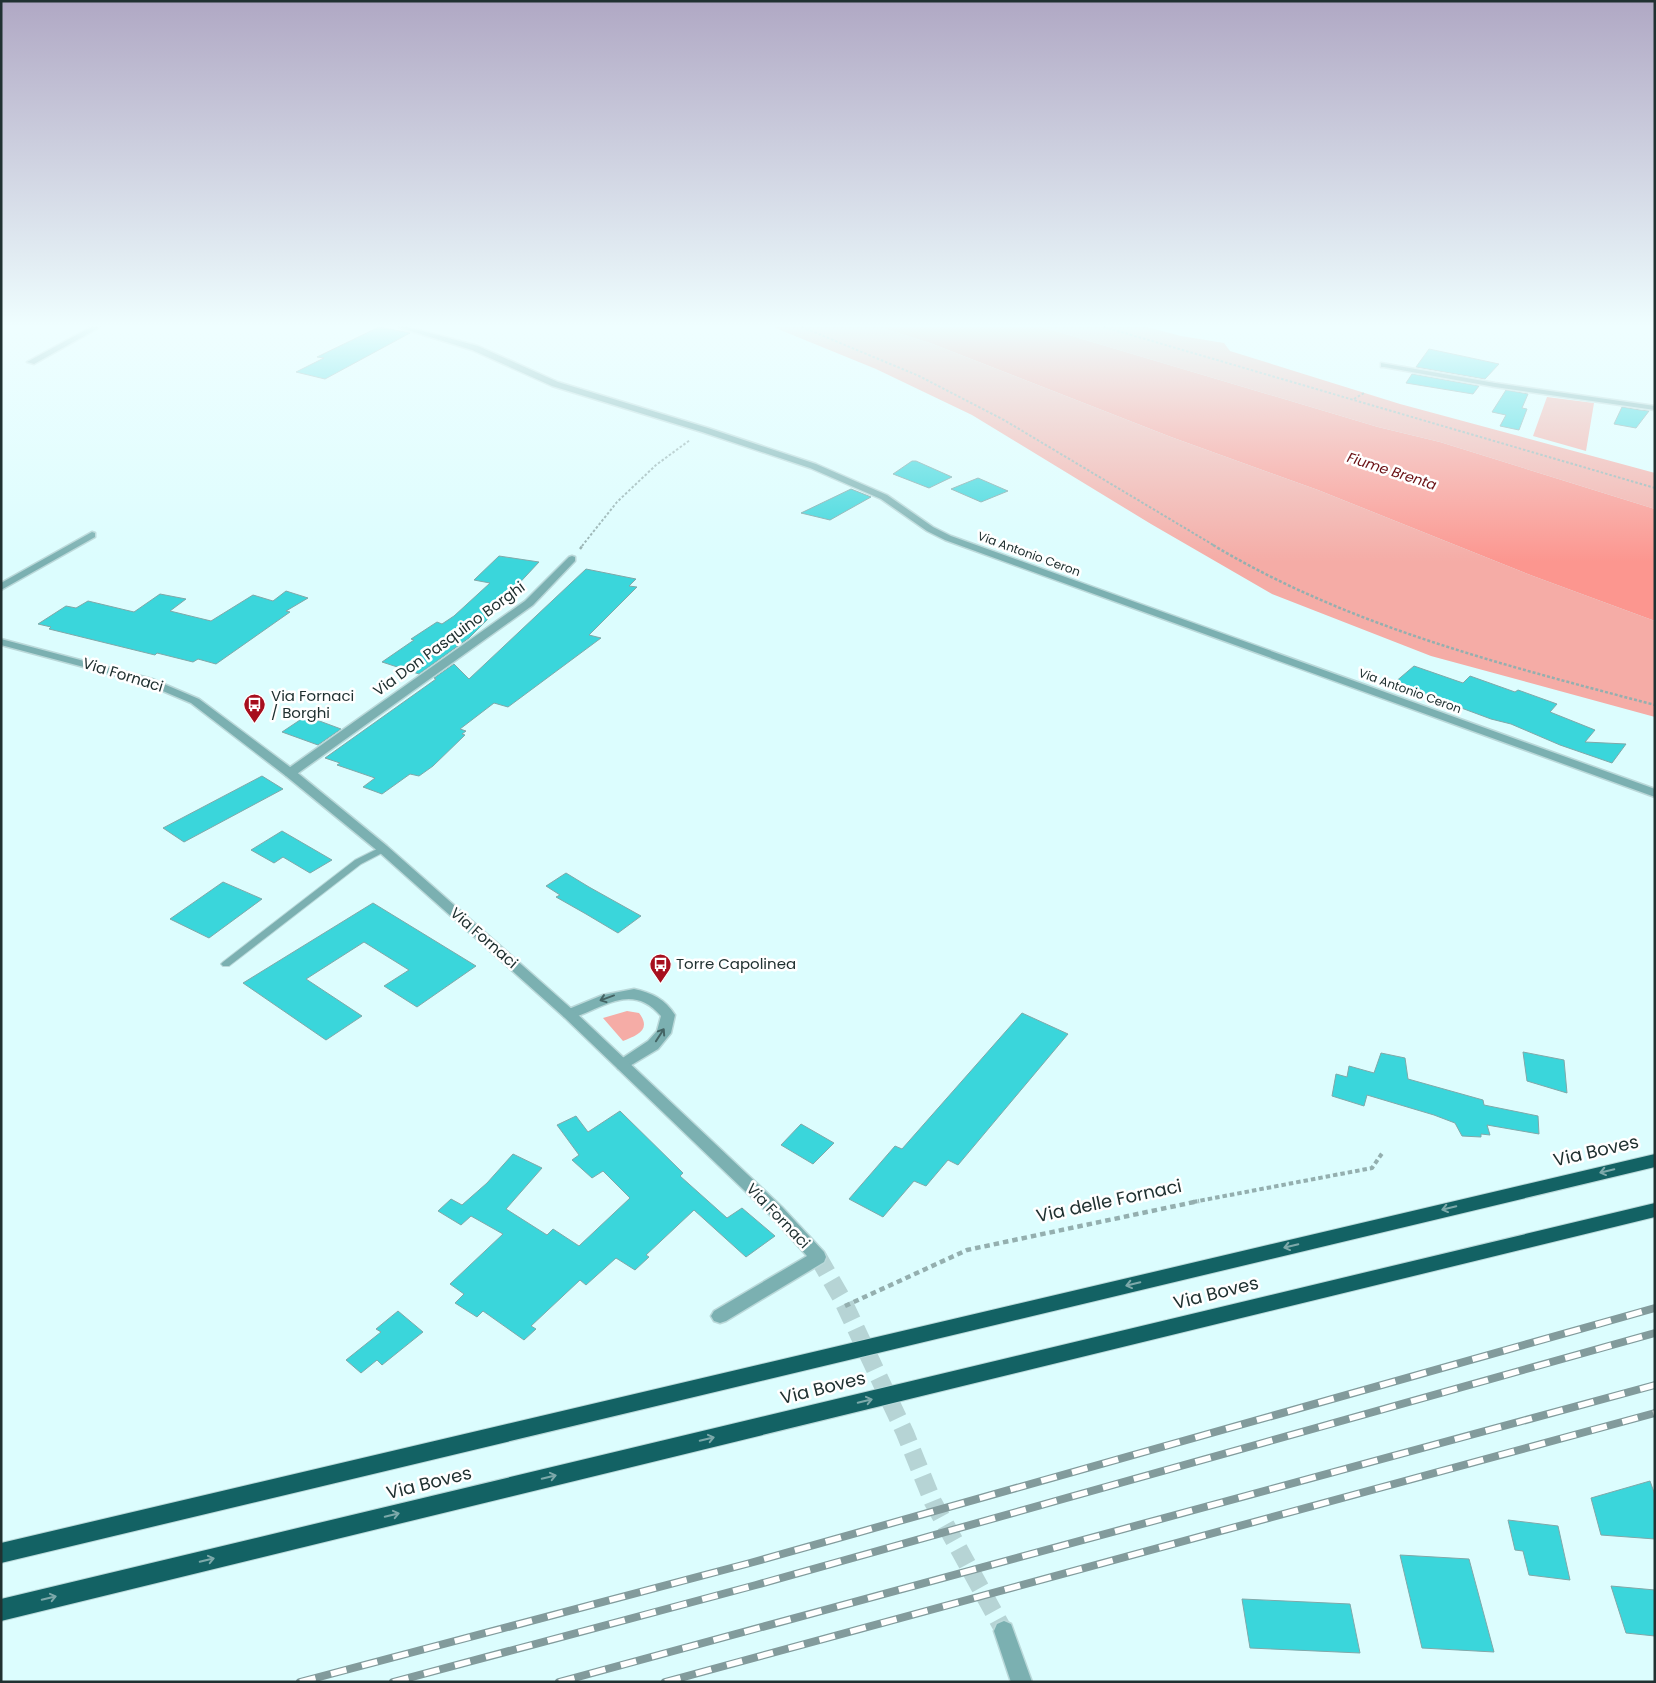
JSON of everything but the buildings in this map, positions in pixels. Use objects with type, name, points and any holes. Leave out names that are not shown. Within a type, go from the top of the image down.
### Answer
[{"type":"highway","name":"Via Boves","points":[[1,1553],[1655,1160]]},
{"type":"highway","name":"Via Boves","points":[[1,1610],[1655,1210]]},
{"type":"street","name":"Via Antonio Ceron","points":[[626,406],[788,457],[871,490],[930,529],[948,538],[1655,793]]},
{"type":"street","points":[[1637,406],[1655,408]]},
{"type":"street","points":[[1,587],[92,535]]},
{"type":"street","name":"Via Don Pasquino Borghi","points":[[290,773],[528,602],[572,559]]},
{"type":"street","name":"Via Fornaci","points":[[1,642],[148,681],[195,701],[290,773],[383,849],[570,1014],[776,1211],[818,1258],[720,1316]]},
{"type":"street","points":[[570,1014],[613,995],[633,994],[648,996],[660,1004],[668,1016],[664,1033],[653,1045],[623,1065]]},
{"type":"street","points":[[1004,1631],[1022,1682]]},
{"type":"lane","points":[[226,964],[358,862],[383,849]]},
{"type":"path","points":[[978,406],[1034,436],[1166,518],[1289,587],[1362,617],[1445,646],[1556,679],[1655,705]]},
{"type":"path","points":[[1375,406],[1655,488]]},
{"type":"path","points":[[572,559],[617,502],[656,465],[705,430]]},
{"type":"path","name":"Via delle Fornaci","points":[[846,1306],[967,1250],[1193,1202],[1372,1168],[1383,1152]]},
{"type":"shaded area","points":[[952,406],[1090,406],[1318,490],[1533,576],[1655,621],[1655,717],[1431,656],[1272,594],[1151,524],[972,415]]},
{"type":"shaded area","points":[[1306,406],[1406,406],[1655,473],[1655,509],[1440,442],[1378,427]]},
{"type":"shaded area","points":[[1544,406],[1594,406],[1586,451],[1533,436]]},
{"type":"shaded area","points":[[627,1011],[639,1013],[644,1024],[638,1034],[623,1041],[603,1018]]},
{"type":"water","name":"Fiume Brenta","points":[[1090,406],[1306,406],[1378,427],[1440,442],[1655,509],[1655,621],[1533,576],[1318,490]]},
{"type":"tunnel","points":[[818,1257],[842,1299],[905,1433],[933,1502],[1004,1631]]},
{"type":"railway","points":[[300,1682],[750,1563],[1655,1308]]},
{"type":"railway","points":[[393,1682],[756,1585],[1655,1333]]},
{"type":"railway","points":[[559,1682],[1655,1385]]},
{"type":"railway","points":[[665,1682],[1655,1413]]},
{"type":"place","name":"Via Fornaci / Borghi","points":[[255,724]]},
{"type":"place","name":"Torre Capolinea","points":[[660,983]]}]
